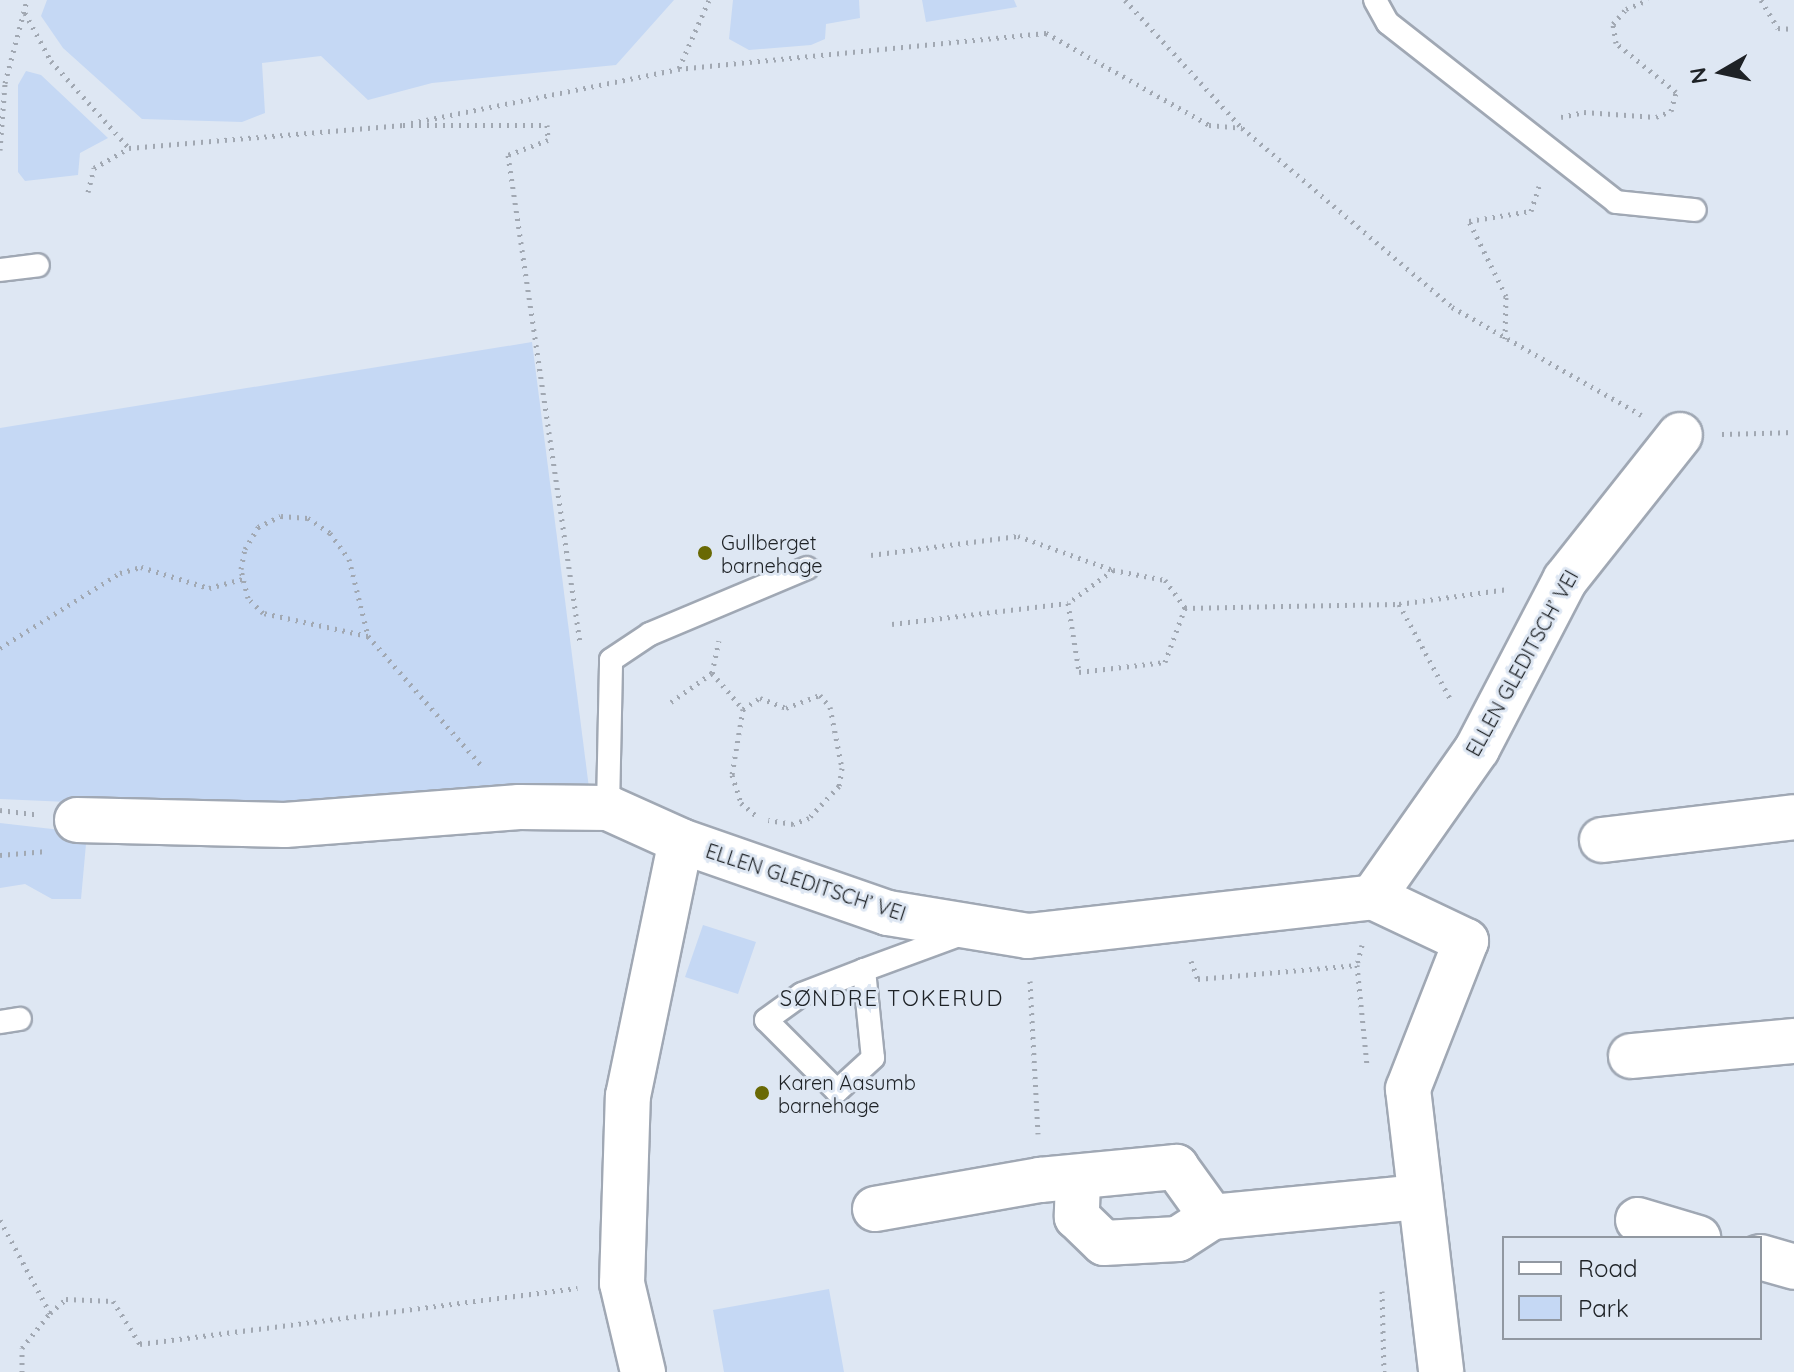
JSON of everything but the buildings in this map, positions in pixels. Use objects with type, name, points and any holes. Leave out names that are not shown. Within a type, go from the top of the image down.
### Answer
[{"type":"street","name":"ELLEN GLEDITSCH’ VEI","points":[[608,808],[681,841],[888,913],[1028,936],[1373,897],[1477,749],[1565,580],[1680,435]]},
{"type":"street","points":[[77,820],[285,825],[519,807],[608,808]]},
{"type":"street","points":[[1602,840],[1794,817]]},
{"type":"street","points":[[643,1372],[622,1283],[628,1096],[681,841]]},
{"type":"street","points":[[1373,897],[1466,941],[1408,1089],[1441,1372]]},
{"type":"street","points":[[1631,1056],[1794,1041]]},
{"type":"street","points":[[875,1209],[1059,1180],[1176,1167],[1212,1217]]},
{"type":"street","points":[[1059,1180],[1077,1217],[1104,1243],[1178,1239],[1212,1217],[1420,1197]]},
{"type":"street","points":[[1638,1220],[1691,1236]]},
{"type":"street","points":[[1762,1258],[1794,1267]]},
{"type":"lane","points":[[1375,0],[1388,23],[1499,113],[1552,147],[1616,202],[1695,210]]},
{"type":"lane","points":[[0,270],[38,265]]},
{"type":"lane","points":[[608,808],[611,660],[650,634],[807,568]]},
{"type":"lane","name":"ELLEN GLEDITSCH’ VEI","points":[[864,970],[873,1058],[837,1091],[766,1020],[802,994],[864,970],[978,928]]},
{"type":"path","points":[[0,150],[5,83],[27,0]]},
{"type":"path","points":[[678,69],[709,0]]},
{"type":"path","points":[[1125,0],[1242,128],[1452,307],[1680,435],[1794,432]]},
{"type":"path","points":[[1505,339],[1506,296],[1469,221],[1531,211],[1552,147],[1558,117],[1584,112],[1656,117],[1671,111],[1676,92],[1616,43],[1613,24],[1626,9],[1648,0]]},
{"type":"path","points":[[1761,0],[1778,28],[1794,29]]},
{"type":"path","points":[[25,13],[51,61],[129,148]]},
{"type":"path","points":[[403,125],[678,69],[1046,33],[1209,125],[1242,128]]},
{"type":"path","points":[[88,192],[94,168],[129,148],[403,125],[547,125],[548,140],[508,155],[581,649]]},
{"type":"path","points":[[368,636],[263,613],[248,598],[243,579],[245,549],[258,527],[281,516],[308,518],[330,533],[349,559],[368,636],[519,807]]},
{"type":"path","points":[[871,555],[1018,536],[1113,570],[1165,580],[1185,608]]},
{"type":"path","points":[[0,648],[120,573],[141,567],[209,588],[243,579]]},
{"type":"path","points":[[892,624],[1068,603],[1113,570]]},
{"type":"path","points":[[1185,608],[1399,604],[1565,580]]},
{"type":"path","points":[[671,702],[712,673],[726,601]]},
{"type":"path","points":[[1068,603],[1079,672],[1165,662],[1185,608]]},
{"type":"path","points":[[1399,604],[1477,749]]},
{"type":"path","points":[[712,673],[743,709]]},
{"type":"path","points":[[820,695],[830,707],[842,768],[839,786],[809,818],[793,824],[760,819],[741,803],[732,775],[743,709],[760,698],[786,708],[820,695]]},
{"type":"path","points":[[1173,920],[1198,979],[1357,965]]},
{"type":"path","points":[[1028,936],[1059,1180]]},
{"type":"path","points":[[0,1220],[50,1313]]},
{"type":"path","points":[[22,1372],[22,1348],[50,1313],[66,1299],[113,1301],[140,1344],[622,1283]]},
{"type":"green space","points":[[47,0],[674,0],[616,65],[432,83],[368,100],[321,56],[262,63],[265,113],[242,122],[142,119],[63,48],[41,16]]},
{"type":"green space","points":[[733,0],[859,0],[860,18],[826,24],[825,39],[811,45],[749,50],[729,39]]},
{"type":"green space","points":[[922,0],[1014,0],[1017,7],[926,22]]},
{"type":"green space","points":[[26,71],[41,75],[108,138],[80,153],[78,175],[25,181],[18,172],[18,85]]},
{"type":"green space","points":[[532,342],[589,788],[181,807],[0,799],[0,428]]},
{"type":"green space","points":[[0,823],[87,833],[81,899],[52,899],[25,884],[0,888]]},
{"type":"green space","points":[[703,925],[756,942],[738,994],[685,977]]},
{"type":"green space","points":[[829,1289],[844,1372],[724,1372],[713,1310]]},
{"type":"place","name":"Gullberget barnehage","points":[[705,553]]},
{"type":"place","name":"Karen Aasumb barnehage","points":[[762,1093]]},
{"type":"district","name":"SØNDRE TOKERUD","points":[[892,999]]}]
